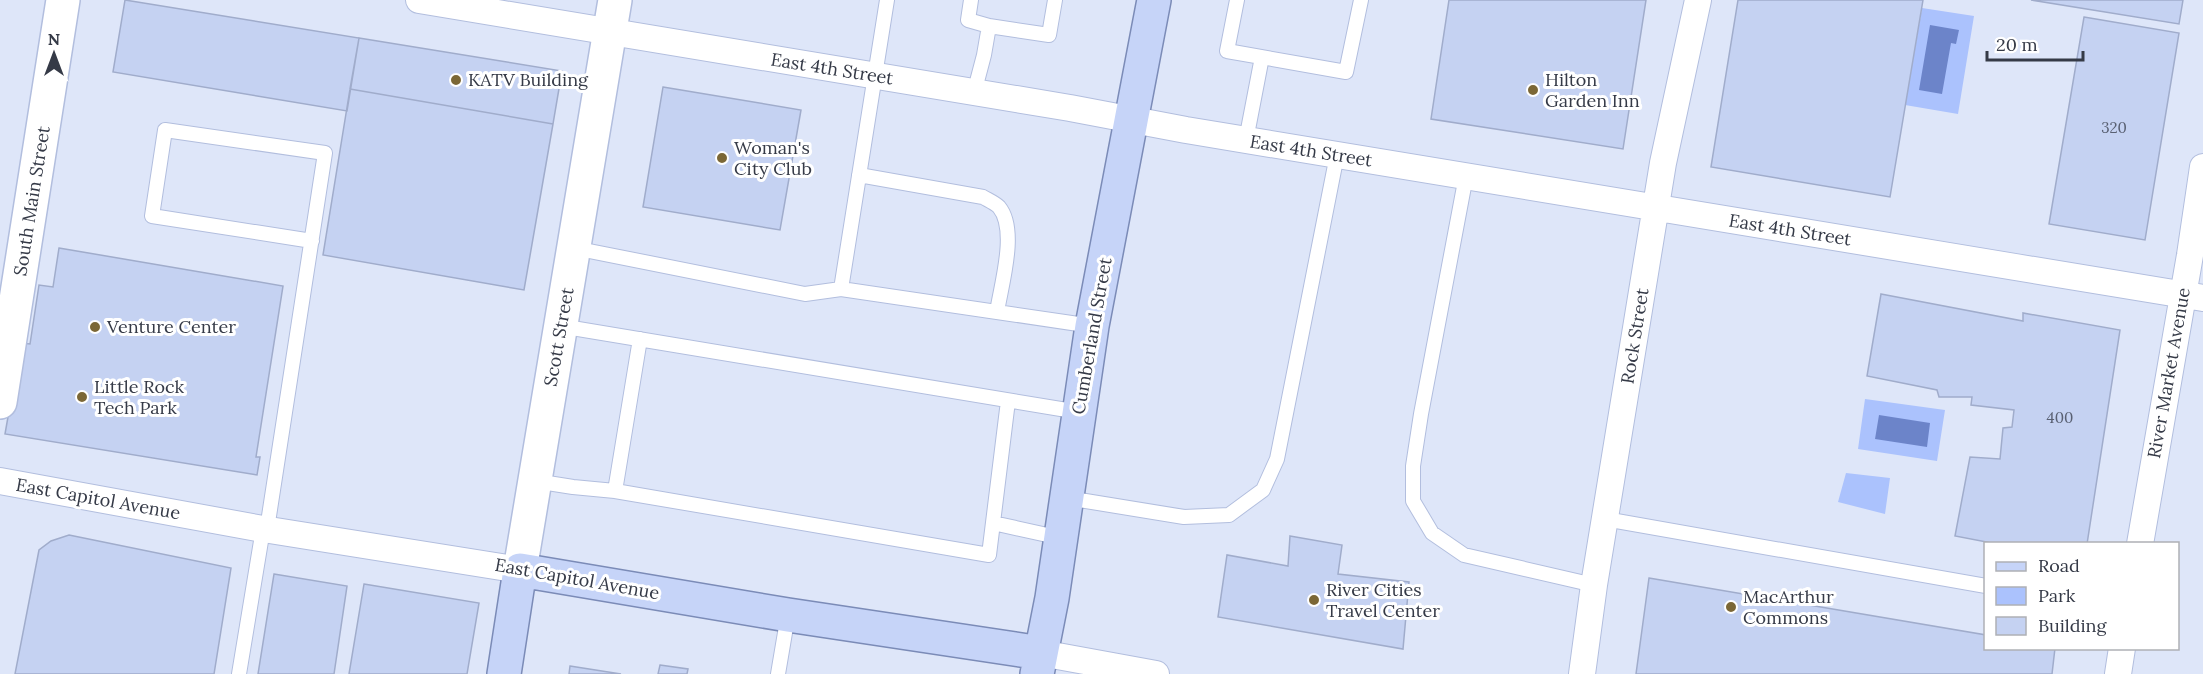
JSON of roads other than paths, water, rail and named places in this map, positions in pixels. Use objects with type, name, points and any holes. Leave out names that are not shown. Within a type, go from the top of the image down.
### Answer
[{"type":"main road","name":"South Main Street","points":[[0,402],[63,0]]},
{"type":"main road","name":"Scott Street","points":[[504,674],[615,0]]},
{"type":"main road","name":"Cumberland Street","points":[[1039,664],[1052,598],[1092,326],[1154,0]]},
{"type":"main road","name":"East Capitol Avenue","points":[[520,570],[788,615],[1039,664]]},
{"type":"street","name":"East 4th Street","points":[[419,0],[1070,108],[1245,140],[2193,296]]},
{"type":"street","name":"Rock Street","points":[[1582,674],[1594,585],[1663,163],[1698,0]]},
{"type":"street","name":"River Market Avenue","points":[[2140,542],[2193,296],[2203,167]]},
{"type":"street","name":"East Capitol Avenue","points":[[0,481],[265,529],[520,570]]},
{"type":"street","points":[[2118,674],[2122,650]]},
{"type":"street","name":"East Capitol Avenue","points":[[1039,664],[1156,674]]},
{"type":"lane","points":[[841,289],[886,0]]},
{"type":"lane","points":[[971,0],[968,20],[989,26],[1050,35],[1055,0]]},
{"type":"lane","points":[[1237,0],[1227,51],[1346,72],[1361,0]]},
{"type":"lane","points":[[974,93],[989,26]]},
{"type":"lane","points":[[1245,140],[1262,57]]},
{"type":"lane","points":[[239,674],[265,529],[312,241],[325,153],[165,130],[152,216],[312,241]]},
{"type":"lane","points":[[1066,498],[1184,517],[1229,515],[1263,490],[1277,459],[1337,155]]},
{"type":"lane","points":[[859,175],[983,197],[998,206],[1005,219],[1008,237],[997,312]]},
{"type":"lane","points":[[1466,176],[1421,414],[1413,466],[1413,501],[1432,533],[1464,555],[1594,585]]},
{"type":"lane","points":[[574,248],[806,294],[841,289],[1092,326]]},
{"type":"lane","points":[[560,326],[1078,412]]},
{"type":"lane","points":[[615,491],[640,339]]},
{"type":"lane","points":[[535,481],[573,488],[615,491],[989,555],[1008,401]]},
{"type":"lane","points":[[1605,519],[1984,586]]},
{"type":"lane","points":[[993,523],[1060,538]]},
{"type":"lane","points":[[778,674],[788,615]]},
{"type":"place","name":"KATV Building","points":[[456,80]]},
{"type":"place","name":"Hilton Garden Inn","points":[[1533,90]]},
{"type":"place","name":"Woman's City Club","points":[[722,158]]},
{"type":"place","name":"Venture Center","points":[[95,327]]},
{"type":"place","name":"Little Rock Tech Park","points":[[82,397]]},
{"type":"place","name":"River Cities Travel Center","points":[[1314,600]]},
{"type":"place","name":"MacArthur Commons","points":[[1731,607]]}]
